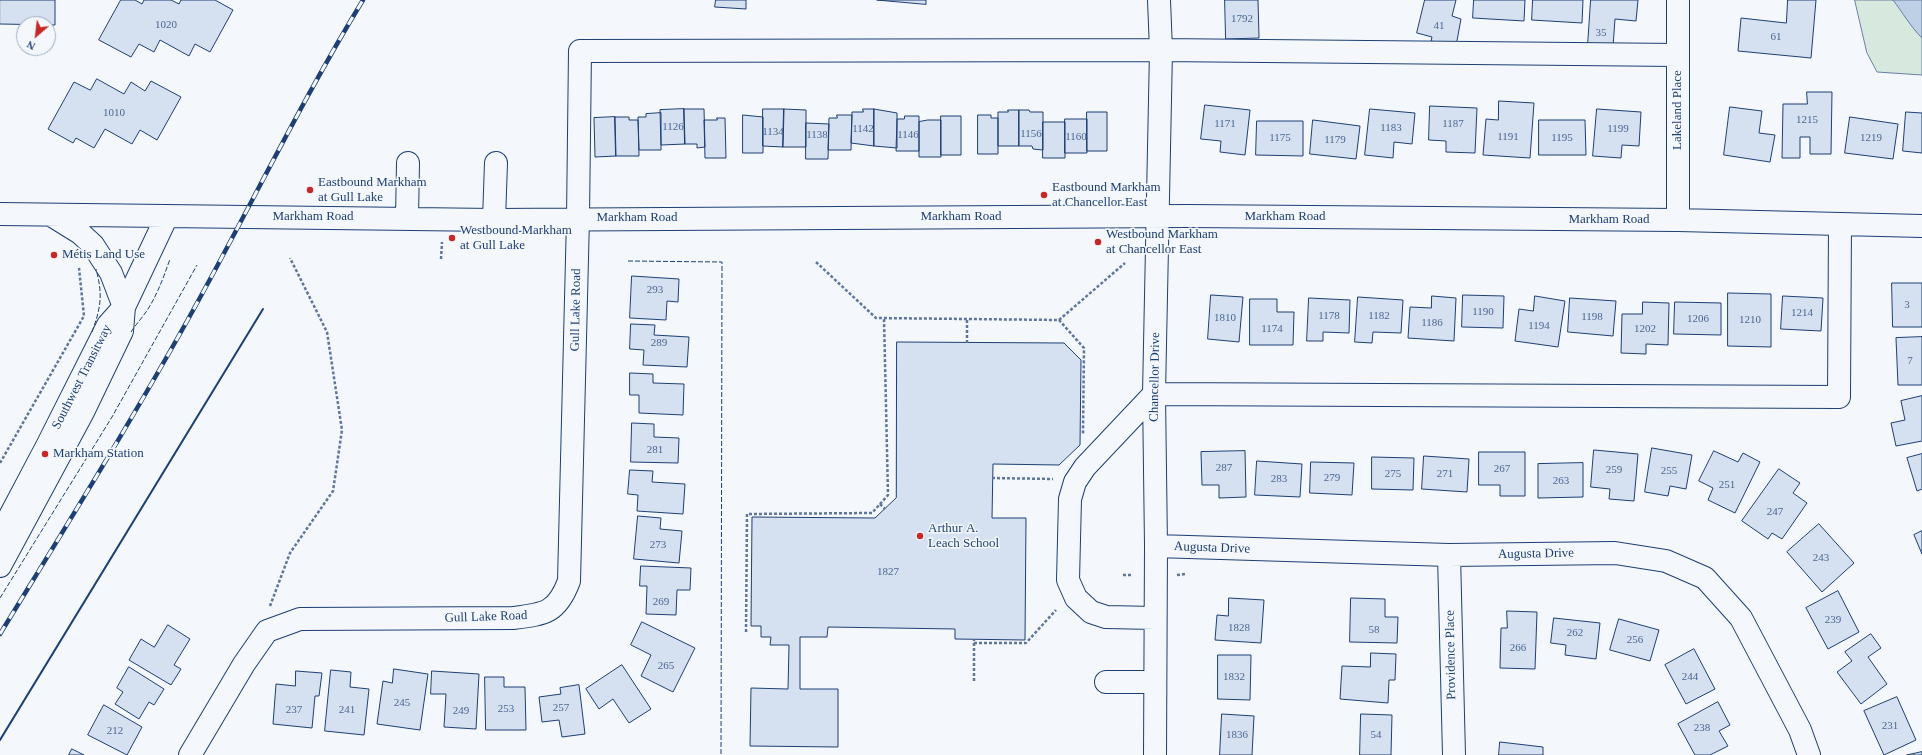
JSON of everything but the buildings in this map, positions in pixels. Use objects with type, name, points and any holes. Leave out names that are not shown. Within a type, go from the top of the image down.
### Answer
[{"type":"street","name":"Chancellor Drive","points":[[1155,755],[1156,546],[1154,394],[1161,50],[1160,0]]},
{"type":"street","name":"Lakeland Place","points":[[1678,0],[1678,220]]},
{"type":"street","points":[[1161,50],[1678,55]]},
{"type":"street","name":"Gull Lake Road","points":[[190,755],[244,664],[267,630],[300,619],[513,618],[534,616],[550,610],[563,598],[570,582],[580,51],[1161,50]]},
{"type":"street","points":[[407,218],[408,163]]},
{"type":"street","points":[[494,220],[496,163]]},
{"type":"street","name":"Markham Road","points":[[0,214],[494,220],[578,218],[1158,216],[1678,220],[1922,226]]},
{"type":"street","points":[[51,215],[80,234],[93,245],[111,273],[124,307]]},
{"type":"street","name":"Southwest Transitway","points":[[0,536],[108,324],[124,307],[167,216]]},
{"type":"street","points":[[1156,618],[1106,617],[1091,612],[1076,598],[1068,580],[1070,499],[1075,482],[1085,467],[1154,394],[1839,397],[1840,224]]},
{"type":"street","name":"Southwest Transitway","points":[[0,566],[83,412],[122,331],[124,307]]},
{"type":"street","name":"Augusta Drive","points":[[1156,546],[1449,555],[1615,553],[1666,561],[1705,578],[1741,618],[1800,730],[1809,755]]},
{"type":"street","name":"Providence Place","points":[[1449,555],[1454,755]]},
{"type":"street","points":[[1106,682],[1155,682]]},
{"type":"path","points":[[441,260],[442,240],[446,239]]},
{"type":"path","points":[[270,607],[290,553],[333,491],[342,430],[327,332],[290,258]]},
{"type":"path","points":[[816,262],[876,318],[1059,320],[1125,263]]},
{"type":"path","points":[[0,463],[84,316],[79,268]]},
{"type":"path","points":[[746,632],[747,514],[872,513],[888,495],[884,318]]},
{"type":"path","points":[[967,319],[967,343]]},
{"type":"path","points":[[1059,320],[1084,348],[1083,438]]},
{"type":"path","points":[[992,478],[1058,479]]},
{"type":"path","points":[[880,504],[885,509]]},
{"type":"path","points":[[1123,575],[1137,575]]},
{"type":"path","points":[[974,681],[974,641],[1026,643],[1060,606]]},
{"type":"shaded area","points":[[1855,0],[1922,0],[1922,75],[1877,72],[1867,53]]},
{"type":"water","points":[[1893,0],[1922,0],[1922,38],[1910,24]]},
{"type":"railway","points":[[0,634],[158,372],[208,283],[303,105],[363,0]]},
{"type":"fence","points":[[131,332],[152,303],[170,259]]},
{"type":"fence","points":[[628,261],[722,262],[721,755]]},
{"type":"fence","points":[[0,598],[112,417],[197,265]]},
{"type":"fence","points":[[92,332],[100,301],[100,286],[96,269]]},
{"type":"wall","points":[[0,740],[263,309]]},
{"type":"place","name":"Eastbound Markham at Gull Lake","points":[[310,190]]},
{"type":"place","name":"Eastbound Markham at Chancellor East","points":[[1044,195]]},
{"type":"place","name":"Westbound Markham at Gull Lake","points":[[452,238]]},
{"type":"place","name":"Westbound Markham at Chancellor East","points":[[1098,242]]},
{"type":"place","name":"Métis Land Use","points":[[54,255]]},
{"type":"place","name":"Markham Station","points":[[45,454]]},
{"type":"place","name":"Arthur A. Leach School","points":[[920,536]]}]
